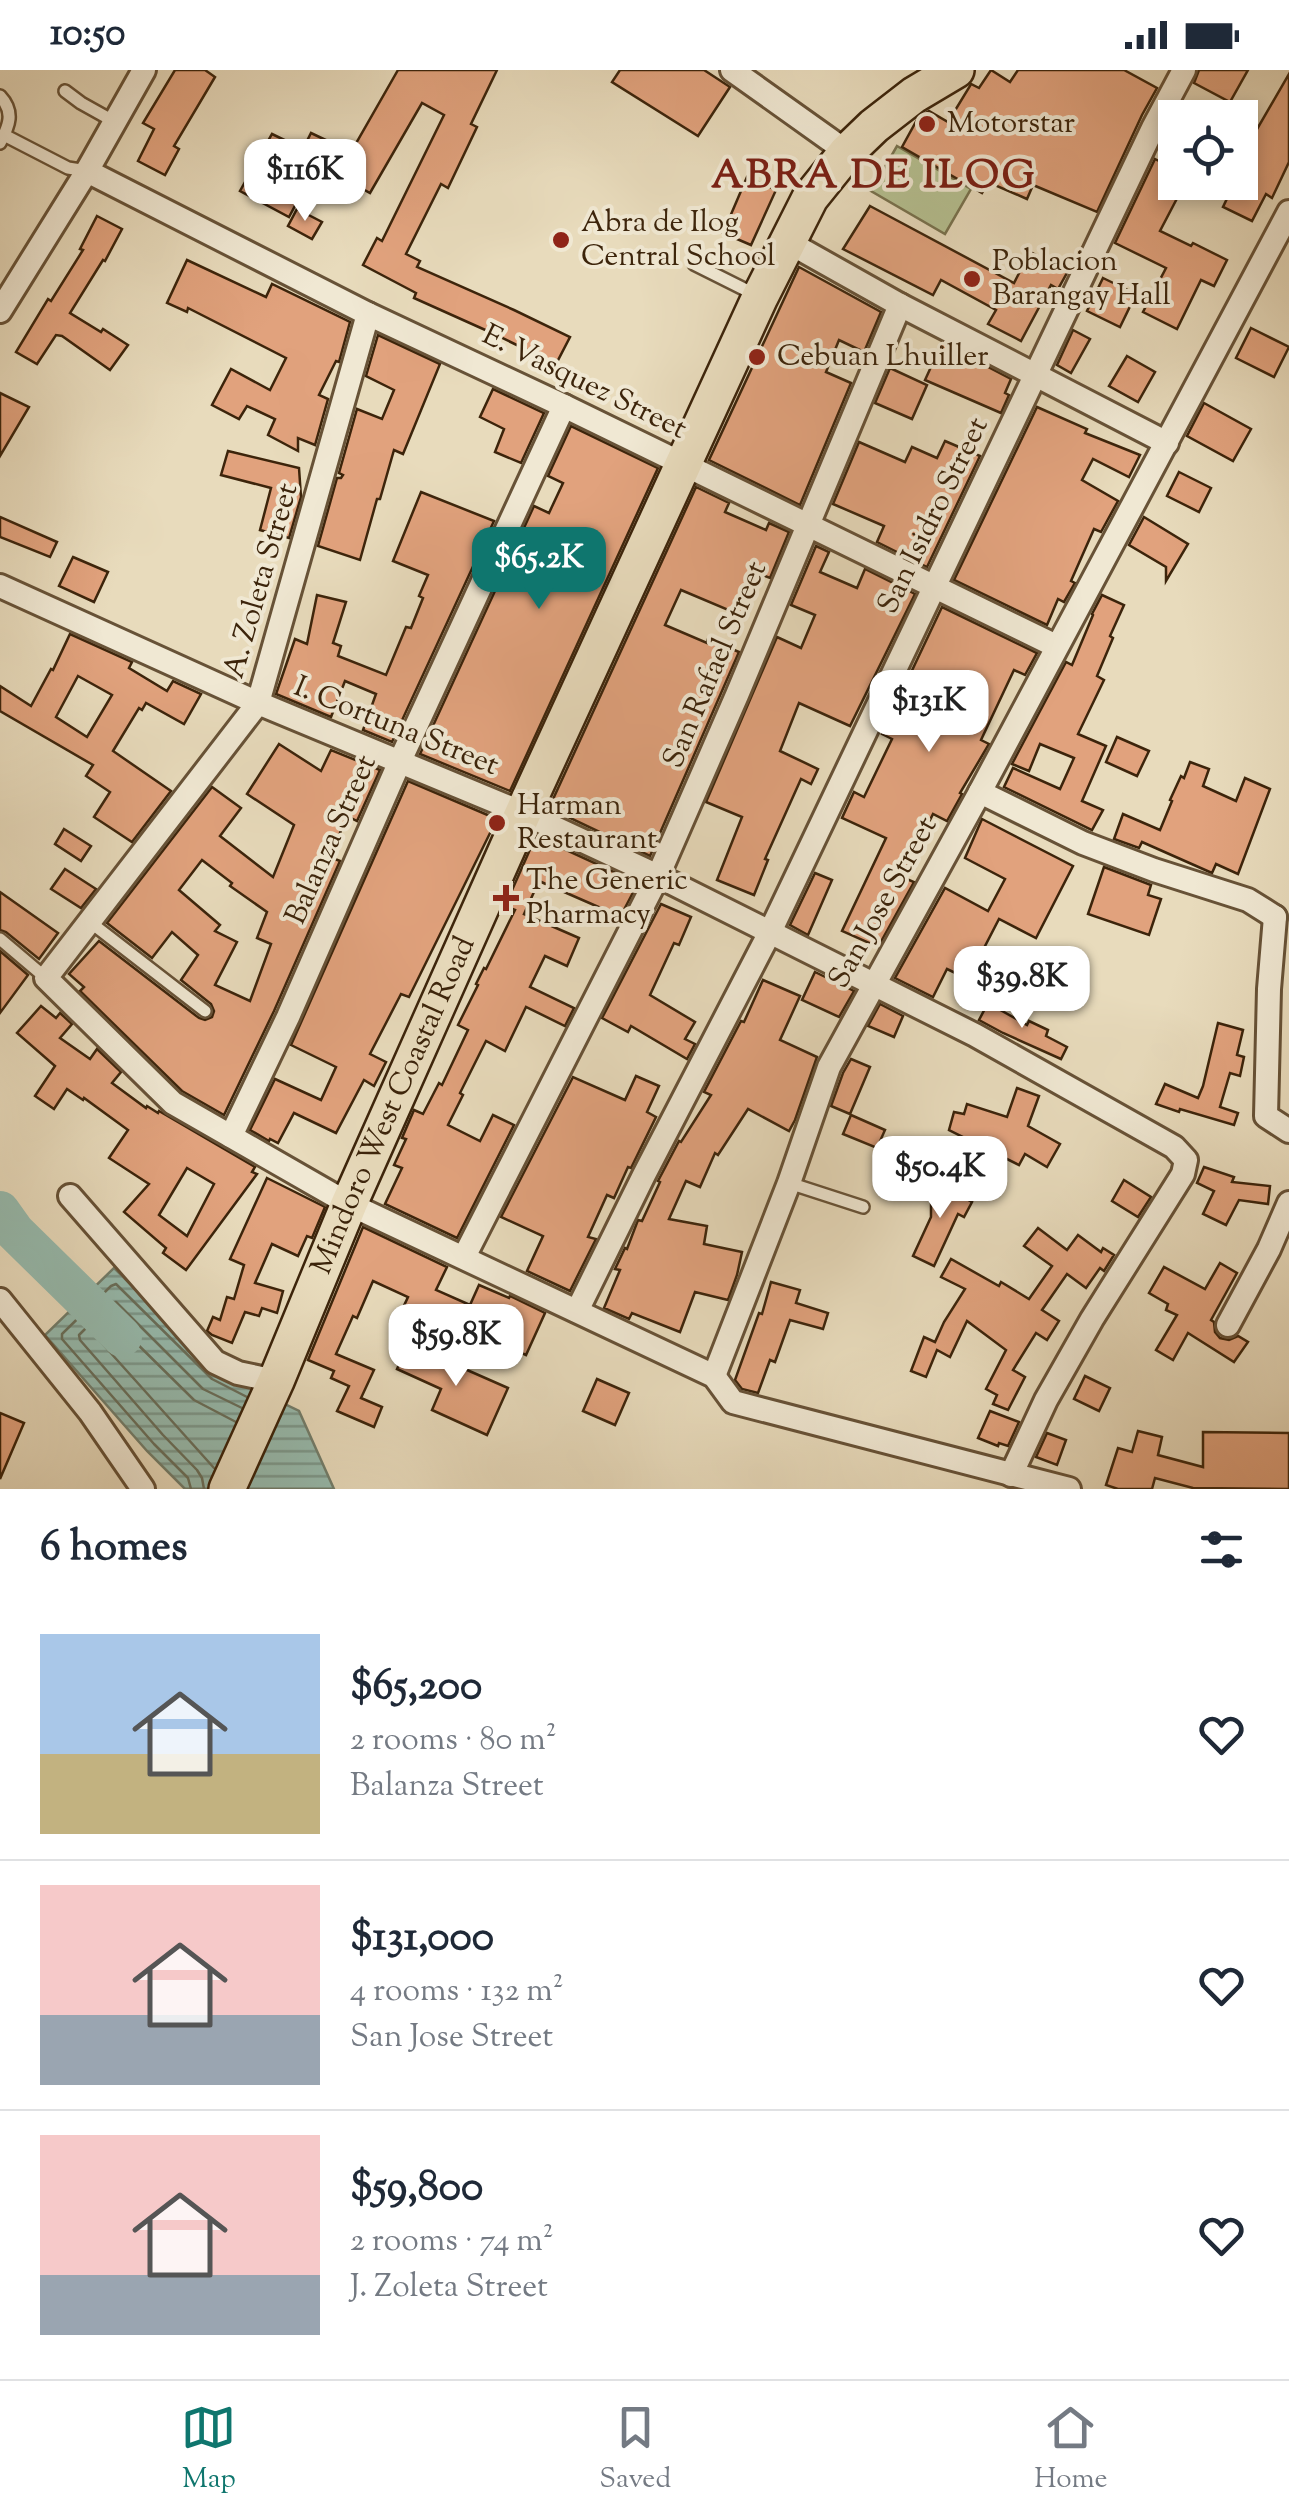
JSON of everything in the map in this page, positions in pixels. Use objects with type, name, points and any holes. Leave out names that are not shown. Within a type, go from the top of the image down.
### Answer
[{"type":"main road","name":"Mindoro West Coastal Road","points":[[227,1489],[523,812],[760,297],[810,198],[846,152],[874,126],[914,95],[956,70]]},
{"type":"street","points":[[0,311],[144,70]]},
{"type":"street","points":[[732,70],[846,152]]},
{"type":"street","name":"San Isidro Street","points":[[577,1311],[770,932],[1184,70]]},
{"type":"street","name":"E. Vasquez Street","points":[[87,171],[368,314],[1056,646]]},
{"type":"street","name":"San Jose Street","points":[[714,1376],[829,1067],[1289,212]]},
{"type":"street","points":[[788,242],[1167,443]]},
{"type":"street","name":"San Rafael Street","points":[[464,1257],[658,876],[900,304]]},
{"type":"street","name":"A. Zoleta Street","points":[[46,978],[258,703],[368,314]]},
{"type":"street","name":"Balanza Street","points":[[231,1136],[564,406]]},
{"type":"street","name":"I. Cortuna Street","points":[[0,586],[258,703],[523,812],[658,876],[975,1035],[1174,1147],[1186,1160],[1183,1174],[1092,1319],[1046,1400],[1011,1475]]},
{"type":"street","points":[[980,792],[1083,843],[1282,914],[1279,994],[1266,1116],[1289,1131]]},
{"type":"street","points":[[46,978],[173,1103],[349,1204],[714,1376],[734,1402],[1069,1489]]},
{"type":"street","points":[[70,1196],[216,1362],[273,1387]]},
{"type":"street","points":[[1228,1325],[1279,1253],[1289,1203]]},
{"type":"street","points":[[0,1300],[90,1412],[142,1489]]},
{"type":"lane","points":[[66,91],[115,122]]},
{"type":"lane","points":[[0,96],[10,117],[2,139],[68,168],[87,171]]},
{"type":"lane","points":[[694,264],[760,297]]},
{"type":"lane","points":[[90,922],[204,1012]]},
{"type":"lane","points":[[0,939],[46,978]]},
{"type":"lane","points":[[788,1183],[864,1207]]},
{"type":"green space","points":[[897,146],[971,189],[945,234],[871,191]]},
{"type":"water","points":[[114,1268],[219,1372],[299,1411],[334,1489],[185,1489],[147,1451],[45,1335]]},
{"type":"building","points":[[175,70],[205,70],[215,77],[174,146],[179,149],[165,175],[138,161],[154,129],[143,123]]},
{"type":"building","points":[[398,70],[497,70],[471,124],[477,127],[448,188],[441,184],[406,254],[420,261],[417,267],[570,337],[556,364],[414,298],[416,293],[363,265],[377,238],[382,241],[444,115],[422,103],[370,193],[322,166],[319,173],[314,170],[289,217],[240,191],[272,134],[303,149],[311,133],[351,152]]},
{"type":"building","points":[[620,70],[704,70],[730,87],[698,136],[612,82]]},
{"type":"building","points":[[991,70],[1010,82],[1018,70],[1124,70],[1157,88],[1097,212],[1033,185],[1027,199],[988,182],[982,193],[902,147],[918,118],[929,111],[948,122],[971,84],[979,88]]},
{"type":"building","points":[[1199,70],[1248,70],[1231,100],[1194,83]]},
{"type":"building","points":[[1289,74],[1289,162],[1272,198],[1266,194],[1252,221],[1223,207],[1226,200],[1258,200],[1258,128]]},
{"type":"building","points":[[1155,159],[1158,200],[1176,200],[1160,231],[1227,260],[1214,286],[1201,280],[1177,329],[1143,312],[1166,268],[1115,243]]},
{"type":"building","points":[[747,177],[776,190],[751,245],[723,233]]},
{"type":"building","points":[[870,206],[1014,283],[1030,252],[1068,271],[1058,289],[1051,285],[1021,341],[988,324],[996,310],[941,280],[933,295],[843,249]]},
{"type":"building","points":[[297,209],[322,222],[312,239],[288,226]]},
{"type":"building","points":[[97,216],[122,229],[70,313],[128,345],[110,370],[56,335],[37,364],[16,352],[83,250],[80,249]]},
{"type":"building","points":[[187,260],[266,297],[272,284],[350,322],[339,362],[336,361],[319,395],[328,399],[315,445],[298,438],[298,451],[268,435],[275,419],[247,406],[239,419],[212,405],[231,369],[270,390],[286,358],[188,308],[187,312],[167,303]]},
{"type":"building","points":[[799,267],[881,312],[864,352],[839,340],[826,372],[851,383],[800,505],[709,460]]},
{"type":"building","points":[[1103,278],[1136,294],[1120,327],[1087,311]]},
{"type":"building","points":[[1251,328],[1289,347],[1274,377],[1236,358]]},
{"type":"building","points":[[1073,330],[1090,339],[1071,373],[1057,365]]},
{"type":"building","points":[[378,335],[440,364],[403,454],[394,450],[360,560],[318,546],[337,478],[343,475],[339,473],[357,409],[382,419],[394,390],[366,376]]},
{"type":"building","points":[[942,343],[1011,379],[1001,413],[925,380]]},
{"type":"building","points":[[1127,356],[1155,372],[1138,402],[1109,386]]},
{"type":"building","points":[[890,368],[927,385],[912,419],[875,403]]},
{"type":"building","points":[[493,389],[544,413],[521,463],[495,452],[504,429],[480,417]]},
{"type":"building","points":[[0,393],[29,407],[0,456]]},
{"type":"building","points":[[1204,403],[1251,429],[1233,461],[1187,436]]},
{"type":"building","points":[[1037,407],[1087,429],[1085,433],[1140,455],[1129,477],[1093,459],[1082,480],[1118,501],[1101,532],[1094,529],[1071,581],[1075,583],[1064,602],[1058,599],[1047,625],[954,580]]},
{"type":"building","points":[[571,426],[658,468],[510,791],[420,754],[534,506],[549,513],[563,483],[548,476]]},
{"type":"building","points":[[945,441],[980,456],[927,567],[877,542],[884,526],[833,504],[859,442],[905,462],[912,447],[937,458]]},
{"type":"building","points":[[228,451],[299,468],[301,497],[289,538],[260,530],[271,488],[221,475]]},
{"type":"building","points":[[1179,472],[1211,488],[1199,512],[1167,496]]},
{"type":"building","points":[[696,487],[729,503],[725,512],[766,530],[769,523],[789,532],[770,578],[760,574],[740,615],[681,590],[665,625],[739,652],[650,856],[549,808]]},
{"type":"building","points":[[421,492],[494,521],[392,742],[363,730],[376,694],[345,681],[331,717],[276,694],[295,639],[307,644],[317,595],[346,602],[333,643],[341,646],[338,656],[386,675],[406,627],[411,628],[428,575],[393,561]]},
{"type":"building","points":[[0,517],[57,542],[50,557],[0,537]]},
{"type":"building","points":[[1144,517],[1188,544],[1166,581],[1166,567],[1129,545]]},
{"type":"building","points":[[816,546],[829,552],[820,572],[857,588],[865,569],[915,594],[850,726],[799,703],[780,751],[818,769],[811,784],[801,779],[765,859],[768,860],[754,895],[717,880],[742,817],[706,802],[777,637],[801,648],[815,615],[791,605]]},
{"type":"building","points":[[73,557],[108,572],[94,602],[59,586]]},
{"type":"building","points":[[1102,595],[1124,605],[1097,676],[1104,680],[1078,734],[1106,746],[1082,801],[1103,810],[1092,830],[1004,787],[1013,768],[1060,789],[1074,758],[1040,744],[1029,771],[1012,764],[1066,662],[1072,665]]},
{"type":"building","points":[[942,607],[1037,653],[1025,675],[1014,670],[981,740],[989,744],[947,821],[933,814],[902,877],[914,882],[878,947],[842,931],[886,838],[842,818],[854,792],[864,797],[892,739],[882,734]]},
{"type":"building","points":[[70,634],[132,662],[129,668],[167,691],[173,681],[201,694],[184,724],[146,703],[113,751],[171,791],[132,842],[94,817],[110,792],[86,776],[93,765],[0,711],[0,686],[31,706]],"holes":[[[78,676],[112,695],[87,737],[56,717]]]},
{"type":"building","points":[[1117,737],[1149,751],[1137,776],[1106,762]]},
{"type":"building","points":[[279,744],[321,771],[331,750],[380,770],[357,821],[347,816],[330,857],[340,861],[224,1115],[182,1091],[80,991],[84,987],[69,974],[99,941],[199,1018],[212,1017],[211,1004],[181,980],[198,955],[172,932],[152,958],[107,923],[212,787],[241,808],[220,836],[273,877],[294,825],[247,794]],"holes":[[[202,860],[232,883],[230,886],[267,912],[257,938],[271,944],[250,1001],[215,985],[237,942],[215,931],[220,925],[179,890]]]},
{"type":"building","points":[[1190,762],[1209,769],[1203,786],[1236,801],[1245,778],[1270,789],[1238,874],[1216,864],[1212,873],[1142,842],[1139,848],[1114,839],[1123,814],[1160,830]]},
{"type":"building","points":[[408,781],[497,819],[409,997],[401,994],[370,1054],[386,1062],[374,1086],[364,1080],[336,1133],[294,1113],[278,1143],[269,1141],[250,1130],[275,1079],[321,1100],[336,1067],[291,1045]]},
{"type":"building","points":[[982,819],[1073,866],[1036,938],[999,919],[968,979],[947,969],[933,997],[895,978],[945,888],[988,911],[1005,879],[965,858]]},
{"type":"building","points":[[64,829],[91,846],[81,861],[55,844]]},
{"type":"building","points":[[536,836],[638,883],[617,923],[607,920],[610,912],[539,881],[524,914],[579,938],[567,966],[545,956],[530,987],[574,1008],[565,1026],[526,1007],[505,1051],[486,1041],[448,1125],[480,1141],[493,1115],[514,1125],[457,1238],[385,1204],[402,1168],[394,1165],[414,1110],[423,1114],[439,1083],[442,1085],[468,1030],[458,1025],[515,910],[505,906]]},
{"type":"building","points":[[1104,867],[1151,885],[1148,895],[1161,899],[1149,935],[1088,914]]},
{"type":"building","points":[[65,869],[96,889],[81,908],[51,889]]},
{"type":"building","points":[[815,873],[832,880],[808,935],[790,925]]},
{"type":"building","points":[[0,892],[58,933],[39,959],[0,930]]},
{"type":"building","points":[[661,904],[691,917],[650,995],[695,1022],[685,1039],[695,1044],[687,1059],[631,1026],[628,1032],[602,1018]]},
{"type":"building","points":[[0,951],[28,975],[0,1013]]},
{"type":"building","points":[[815,972],[854,991],[839,1017],[802,1000]]},
{"type":"building","points":[[763,980],[800,996],[780,1040],[817,1057],[795,1120],[789,1131],[748,1109],[718,1155],[715,1153],[700,1187],[686,1181],[669,1219],[707,1226],[704,1244],[742,1252],[728,1300],[695,1292],[680,1332],[632,1313],[629,1319],[604,1308],[620,1270],[615,1269],[679,1141],[711,1095],[704,1092]]},
{"type":"building","points":[[988,1003],[1027,1025],[1029,1021],[1048,1030],[1046,1036],[1067,1047],[1061,1059],[979,1020]]},
{"type":"building","points":[[880,1004],[903,1016],[894,1037],[868,1026]]},
{"type":"building","points":[[41,1006],[56,1018],[60,1013],[72,1024],[60,1038],[90,1059],[97,1049],[121,1072],[112,1083],[146,1108],[159,1111],[255,1167],[252,1172],[257,1174],[186,1270],[163,1253],[166,1248],[124,1212],[149,1184],[109,1158],[128,1130],[67,1089],[54,1109],[35,1096],[55,1066],[17,1033]],"holes":[[[187,1168],[214,1184],[187,1236],[159,1215]]]},
{"type":"building","points":[[1218,1023],[1243,1030],[1237,1055],[1244,1057],[1240,1076],[1230,1073],[1220,1107],[1238,1113],[1234,1125],[1156,1104],[1165,1084],[1198,1098]]},
{"type":"building","points":[[851,1059],[870,1067],[850,1114],[831,1106]]},
{"type":"building","points":[[636,1076],[659,1086],[647,1112],[656,1117],[614,1198],[607,1195],[588,1237],[596,1239],[570,1291],[527,1271],[543,1236],[501,1217],[573,1077],[625,1100]]},
{"type":"building","points":[[1017,1088],[1039,1096],[1028,1126],[1060,1144],[1047,1167],[1025,1154],[1019,1165],[949,1130],[954,1112],[964,1114],[967,1104],[1007,1117]]},
{"type":"building","points":[[851,1115],[885,1130],[877,1148],[843,1134]]},
{"type":"building","points":[[1204,1167],[1234,1177],[1232,1182],[1270,1186],[1268,1204],[1239,1200],[1226,1225],[1203,1214],[1214,1191],[1197,1183]]},
{"type":"building","points":[[267,1178],[325,1207],[312,1238],[307,1236],[298,1256],[272,1244],[255,1283],[283,1291],[277,1313],[262,1308],[259,1316],[245,1312],[232,1343],[207,1331],[213,1317],[220,1320],[227,1297],[234,1299],[244,1265],[230,1259]]},
{"type":"building","points":[[1124,1180],[1151,1197],[1138,1217],[1112,1201]]},
{"type":"building","points":[[931,1182],[948,1182],[948,1189],[972,1202],[964,1217],[958,1214],[934,1266],[913,1256],[931,1217]]},
{"type":"building","points":[[363,1227],[447,1267],[436,1290],[470,1305],[479,1285],[545,1313],[526,1355],[490,1339],[492,1334],[434,1308],[427,1324],[401,1312],[408,1297],[373,1281],[336,1354],[374,1370],[361,1398],[382,1407],[374,1427],[337,1411],[349,1386],[331,1378],[334,1371],[308,1360]]},
{"type":"building","points":[[1038,1228],[1067,1250],[1078,1235],[1101,1252],[1103,1248],[1114,1255],[1086,1288],[1067,1274],[1042,1310],[1059,1321],[1047,1340],[1036,1333],[1013,1370],[1025,1377],[1008,1410],[993,1404],[997,1395],[986,1389],[1006,1350],[967,1321],[950,1357],[937,1350],[926,1377],[911,1371],[924,1337],[935,1342],[965,1289],[941,1277],[951,1259],[1029,1299],[1052,1266],[1024,1246]]},
{"type":"building","points":[[1220,1263],[1237,1273],[1211,1320],[1220,1338],[1238,1336],[1248,1342],[1234,1362],[1188,1333],[1173,1360],[1156,1350],[1177,1315],[1166,1310],[1168,1304],[1149,1293],[1164,1267],[1205,1289]]},
{"type":"building","points":[[771,1282],[800,1290],[796,1303],[828,1313],[823,1329],[790,1320],[775,1362],[770,1360],[758,1393],[742,1389],[735,1380]]},
{"type":"building","points":[[408,1344],[508,1388],[487,1435],[432,1410],[441,1389],[397,1369]]},
{"type":"building","points":[[1085,1376],[1110,1388],[1099,1411],[1074,1399]]},
{"type":"building","points":[[597,1379],[629,1393],[615,1425],[583,1411]]},
{"type":"building","points":[[990,1411],[1019,1422],[1008,1446],[978,1438]]},
{"type":"building","points":[[0,1413],[24,1423],[0,1479]]},
{"type":"building","points":[[1138,1431],[1162,1437],[1158,1455],[1203,1467],[1203,1432],[1289,1433],[1289,1489],[1193,1488],[1155,1478],[1152,1489],[1106,1485],[1118,1448],[1132,1452]]},
{"type":"building","points":[[1047,1433],[1066,1440],[1057,1465],[1036,1457]]},
{"type":"waterway","points":[[0,1211],[15,1232],[122,1337]]},
{"type":"place","name":"Motorstar","points":[[927,124]]},
{"type":"place","name":"Abra de Ilog Central School","points":[[561,240]]},
{"type":"place","name":"Poblacion Barangay Hall","points":[[972,279]]},
{"type":"place","name":"Cebuan Lhuiller","points":[[757,357]]},
{"type":"place","name":"Harman Restaurant","points":[[497,823]]},
{"type":"place","name":"The Generic Pharmacy","points":[[506,898]]},
{"type":"district","name":"ABRA DE ILOG","points":[[874,177]]}]
